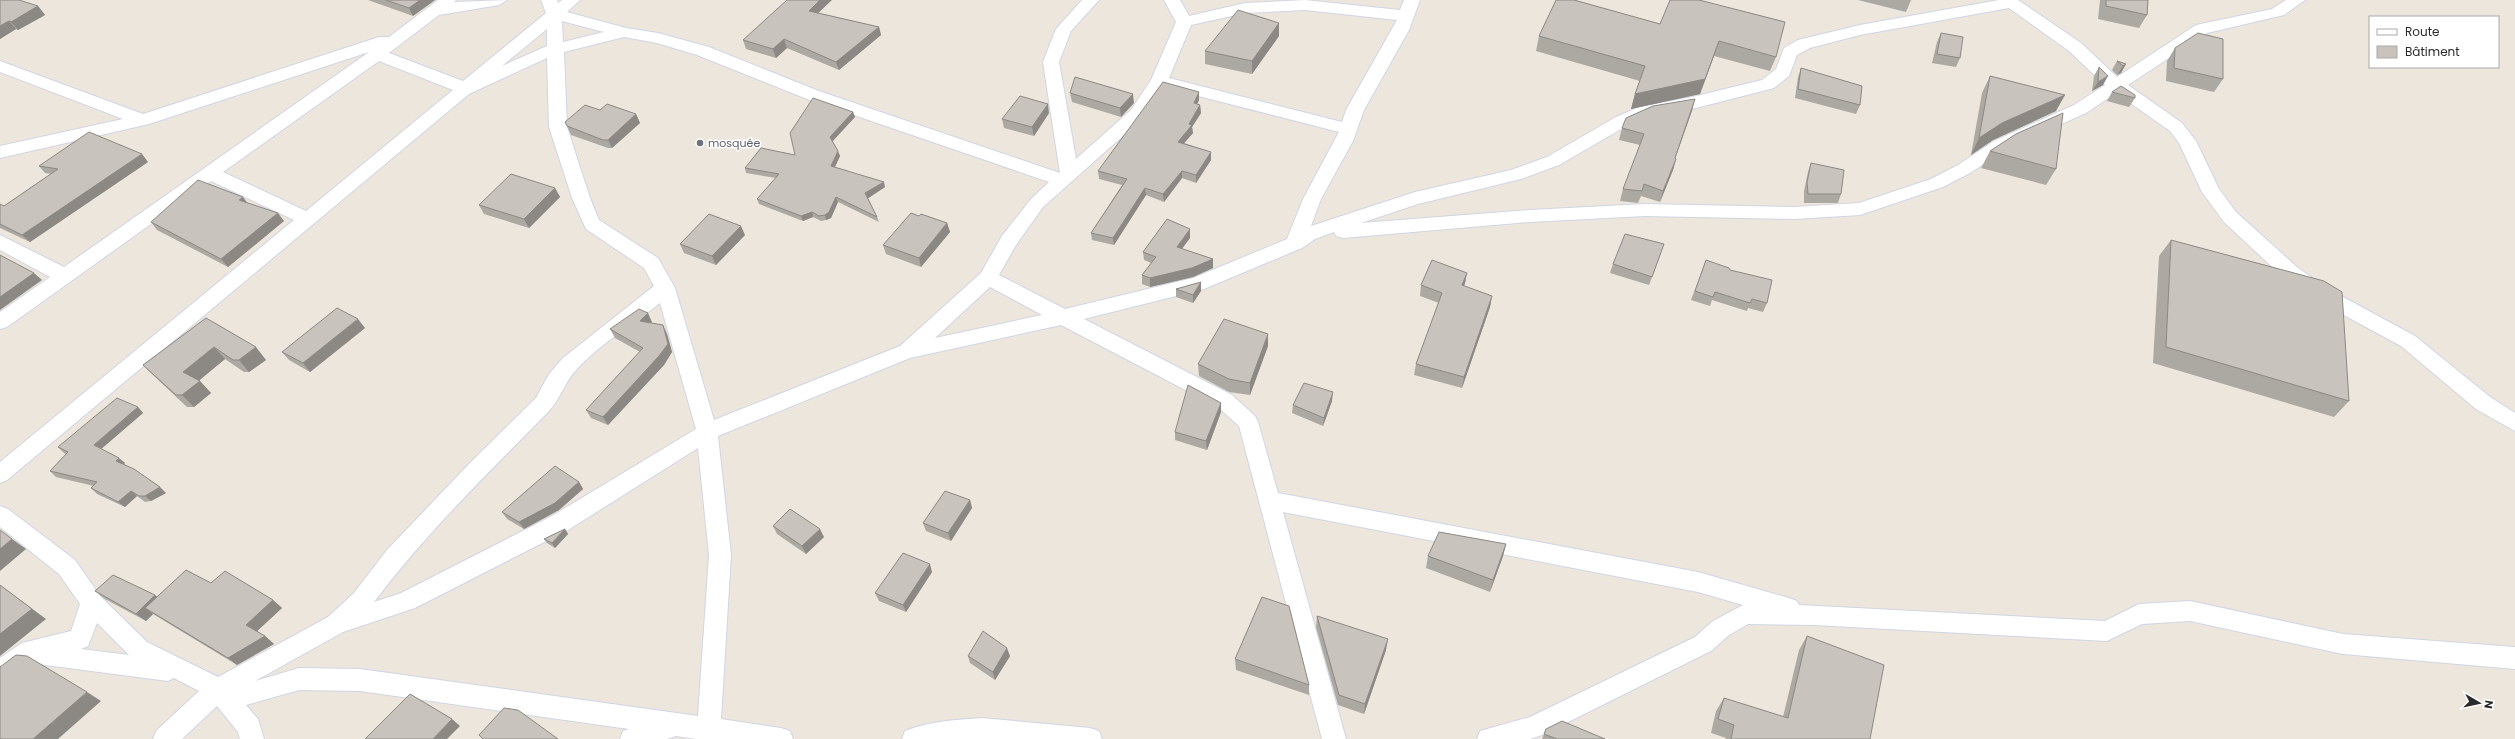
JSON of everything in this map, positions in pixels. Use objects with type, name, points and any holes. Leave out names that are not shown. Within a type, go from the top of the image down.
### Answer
[{"type":"street","points":[[0,322],[377,54],[442,5],[499,0]]},
{"type":"street","points":[[0,474],[467,89],[551,7],[572,0]]},
{"type":"street","points":[[1065,176],[1051,62],[1064,29],[1091,0]]},
{"type":"street","points":[[1172,0],[1184,22]]},
{"type":"street","points":[[1301,239],[1312,200],[1344,141],[1367,86],[1401,30],[1412,0]]},
{"type":"street","points":[[1301,239],[1530,216],[1645,210],[1794,213],[1860,209],[1937,183],[1964,169],[2000,145],[2080,109],[2202,29],[2228,25],[2278,12],[2297,0]]},
{"type":"street","points":[[336,624],[407,601],[553,527],[707,432],[907,351],[1065,316],[1197,284],[1301,239],[1416,198],[1515,175],[1553,161],[1622,121],[1645,111],[1692,103],[1768,84],[1782,72],[1790,52],[1804,44],[1860,30],[2009,2],[2075,47],[2117,86],[2176,127],[2187,141],[2211,192],[2230,217],[2291,273],[2325,296],[2384,326],[2408,341],[2483,403],[2515,423]]},
{"type":"street","points":[[1184,22],[1245,8],[1304,5],[1406,16]]},
{"type":"street","points":[[551,7],[626,33],[658,38],[703,51],[812,94],[1065,176]]},
{"type":"street","points":[[551,7],[558,127],[592,224],[651,263],[665,288],[707,432],[720,555],[708,734]]},
{"type":"street","points":[[907,351],[988,278],[1009,241],[1037,202],[1137,114],[1159,81],[1184,22]]},
{"type":"street","points":[[377,54],[467,89],[554,48],[601,36],[626,33]]},
{"type":"street","points":[[0,152],[143,120],[400,36]]},
{"type":"street","points":[[0,66],[143,120]]},
{"type":"street","points":[[0,81],[16,72]]},
{"type":"street","points":[[1159,81],[1349,128]]},
{"type":"street","points":[[210,173],[309,220]]},
{"type":"street","points":[[0,242],[65,276]]},
{"type":"street","points":[[988,278],[1065,316],[1225,401],[1248,422],[1334,739]]},
{"type":"street","points":[[165,739],[222,695],[336,624],[362,600],[395,557],[477,469],[543,404],[556,380],[570,363],[665,288]]},
{"type":"street","points":[[1268,500],[1698,582],[1814,615]]},
{"type":"street","points":[[0,516],[67,567],[92,603],[139,650],[222,695],[249,727],[252,739]]},
{"type":"street","points":[[0,674],[30,650],[80,639],[92,603]]},
{"type":"street","points":[[1489,739],[1533,726],[1580,705],[1703,644],[1721,628],[1744,614],[1814,615],[2107,631],[2139,614],[2190,611],[2343,644],[2515,658]]},
{"type":"street","points":[[0,674],[32,654],[180,671]]},
{"type":"street","points":[[222,695],[299,680],[360,680],[673,725],[708,734],[781,739]]},
{"type":"street","points":[[632,739],[673,725]]},
{"type":"street","points":[[914,739],[937,733],[982,729],[1065,738],[1090,739]]},
{"type":"building","points":[[0,0],[19,0],[38,6],[11,22],[9,21],[0,26]]},
{"type":"building","points":[[386,0],[420,0],[409,8]]},
{"type":"building","points":[[787,0],[820,0],[809,11],[879,27],[836,62],[784,39],[773,49],[743,40]]},
{"type":"building","points":[[1556,0],[1574,0],[1660,24],[1670,0],[1699,0],[1785,22],[1776,57],[1719,41],[1705,79],[1635,94],[1645,66],[1539,36]]},
{"type":"building","points":[[2106,0],[2148,0],[2147,15],[2106,6]]},
{"type":"building","points":[[1238,10],[1279,23],[1252,61],[1205,51]]},
{"type":"building","points":[[1941,33],[1963,37],[1960,58],[1937,54]]},
{"type":"building","points":[[2198,33],[2223,39],[2223,79],[2174,68],[2175,48]]},
{"type":"building","points":[[2117,61],[2126,64],[2123,66]]},
{"type":"building","points":[[2099,67],[2108,76],[2098,82]]},
{"type":"building","points":[[1801,68],[1862,86],[1860,105],[1798,89]]},
{"type":"building","points":[[1990,76],[2065,95],[2002,123],[1979,138]]},
{"type":"building","points":[[1075,77],[1133,94],[1120,108],[1070,93]]},
{"type":"building","points":[[1163,82],[1199,92],[1194,103],[1200,105],[1189,124],[1192,125],[1178,142],[1211,152],[1196,175],[1182,171],[1163,194],[1145,188],[1113,238],[1091,233],[1127,179],[1098,171]]},
{"type":"building","points":[[2121,86],[2135,95],[2135,98],[2112,92]]},
{"type":"building","points":[[1020,96],[1048,104],[1032,127],[1002,119]]},
{"type":"building","points":[[813,98],[853,112],[830,137],[838,151],[831,166],[884,182],[865,193],[877,217],[836,197],[829,212],[825,215],[819,216],[812,212],[801,216],[757,199],[779,174],[745,168],[761,148],[795,155],[790,133]]},
{"type":"building","points":[[1695,99],[1675,158],[1676,159],[1663,191],[1644,184],[1642,191],[1623,189],[1644,134],[1622,128],[1626,118],[1653,106]]},
{"type":"building","points":[[607,104],[636,114],[608,140],[603,140],[567,126],[565,122],[585,105],[600,110]]},
{"type":"building","points":[[2063,113],[2056,169],[1990,151],[2016,134]]},
{"type":"building","points":[[89,132],[142,154],[22,235],[0,224],[0,204],[4,206],[58,169],[39,166]]},
{"type":"building","points":[[1811,163],[1844,170],[1841,194],[1808,194],[1807,182]]},
{"type":"building","points":[[511,174],[555,188],[524,219],[479,205]]},
{"type":"building","points":[[198,180],[243,197],[239,200],[278,213],[221,259],[151,222]]},
{"type":"building","points":[[911,213],[919,216],[921,214],[947,223],[919,258],[883,245]]},
{"type":"building","points":[[709,214],[741,226],[712,256],[680,244]]},
{"type":"building","points":[[1167,219],[1190,229],[1177,247],[1213,259],[1192,268],[1150,278],[1142,275],[1156,257],[1143,252]]},
{"type":"building","points":[[1625,234],[1664,244],[1652,277],[1613,264]]},
{"type":"building","points":[[2171,240],[2324,281],[2342,292],[2349,401],[2166,347]]},
{"type":"building","points":[[0,255],[34,273],[0,297]]},
{"type":"building","points":[[1432,260],[1467,273],[1462,285],[1492,296],[1464,377],[1416,364],[1442,293],[1421,285]]},
{"type":"building","points":[[1706,260],[1729,268],[1730,270],[1772,280],[1767,303],[1752,299],[1750,303],[1715,292],[1713,297],[1695,291]]},
{"type":"building","points":[[1201,282],[1193,295],[1176,289]]},
{"type":"building","points":[[337,308],[358,319],[303,363],[282,352]]},
{"type":"building","points":[[639,309],[648,313],[640,321],[663,325],[668,344],[659,356],[603,417],[586,410],[643,348],[610,329]]},
{"type":"building","points":[[206,318],[256,347],[239,360],[233,360],[214,347],[183,372],[200,381],[182,395],[176,395],[143,365]]},
{"type":"building","points":[[1224,319],[1268,334],[1250,383],[1229,379],[1198,364]]},
{"type":"building","points":[[1304,383],[1333,392],[1324,418],[1293,405]]},
{"type":"building","points":[[1188,385],[1221,403],[1206,441],[1175,432]]},
{"type":"building","points":[[117,398],[138,407],[94,445],[119,458],[116,461],[134,469],[160,487],[145,496],[139,496],[131,491],[118,502],[91,488],[97,482],[50,471],[68,452],[58,447]]},
{"type":"building","points":[[555,466],[579,482],[555,503],[519,522],[502,512]]},
{"type":"building","points":[[945,491],[970,500],[948,533],[923,523]]},
{"type":"building","points":[[790,509],[820,529],[802,546],[773,526]]},
{"type":"building","points":[[565,529],[552,543],[544,539]]},
{"type":"building","points":[[0,530],[12,539],[0,549]]},
{"type":"building","points":[[1439,532],[1506,544],[1493,580],[1428,556]]},
{"type":"building","points":[[903,553],[930,564],[903,605],[875,593]]},
{"type":"building","points":[[186,570],[211,583],[225,571],[273,600],[246,625],[265,636],[228,658],[145,608]]},
{"type":"building","points":[[113,575],[155,595],[136,614],[95,591]]},
{"type":"building","points":[[0,585],[32,609],[0,634]]},
{"type":"building","points":[[1262,597],[1289,606],[1309,685],[1235,659]]},
{"type":"building","points":[[1317,616],[1388,639],[1365,704],[1339,695]]},
{"type":"building","points":[[983,631],[1007,648],[993,672],[968,656]]},
{"type":"building","points":[[1807,636],[1884,665],[1870,739],[1731,739],[1734,725],[1718,719],[1724,698],[1788,718]]},
{"type":"building","points":[[16,655],[27,656],[87,692],[33,739],[0,739],[0,667]]},
{"type":"building","points":[[410,694],[452,719],[433,739],[365,739]]},
{"type":"building","points":[[504,708],[518,710],[558,739],[483,739],[479,735]]},
{"type":"building","points":[[1562,721],[1605,739],[1557,739],[1544,734],[1546,729]]},
{"type":"place","name":"mosquée","points":[[700,143]]}]
